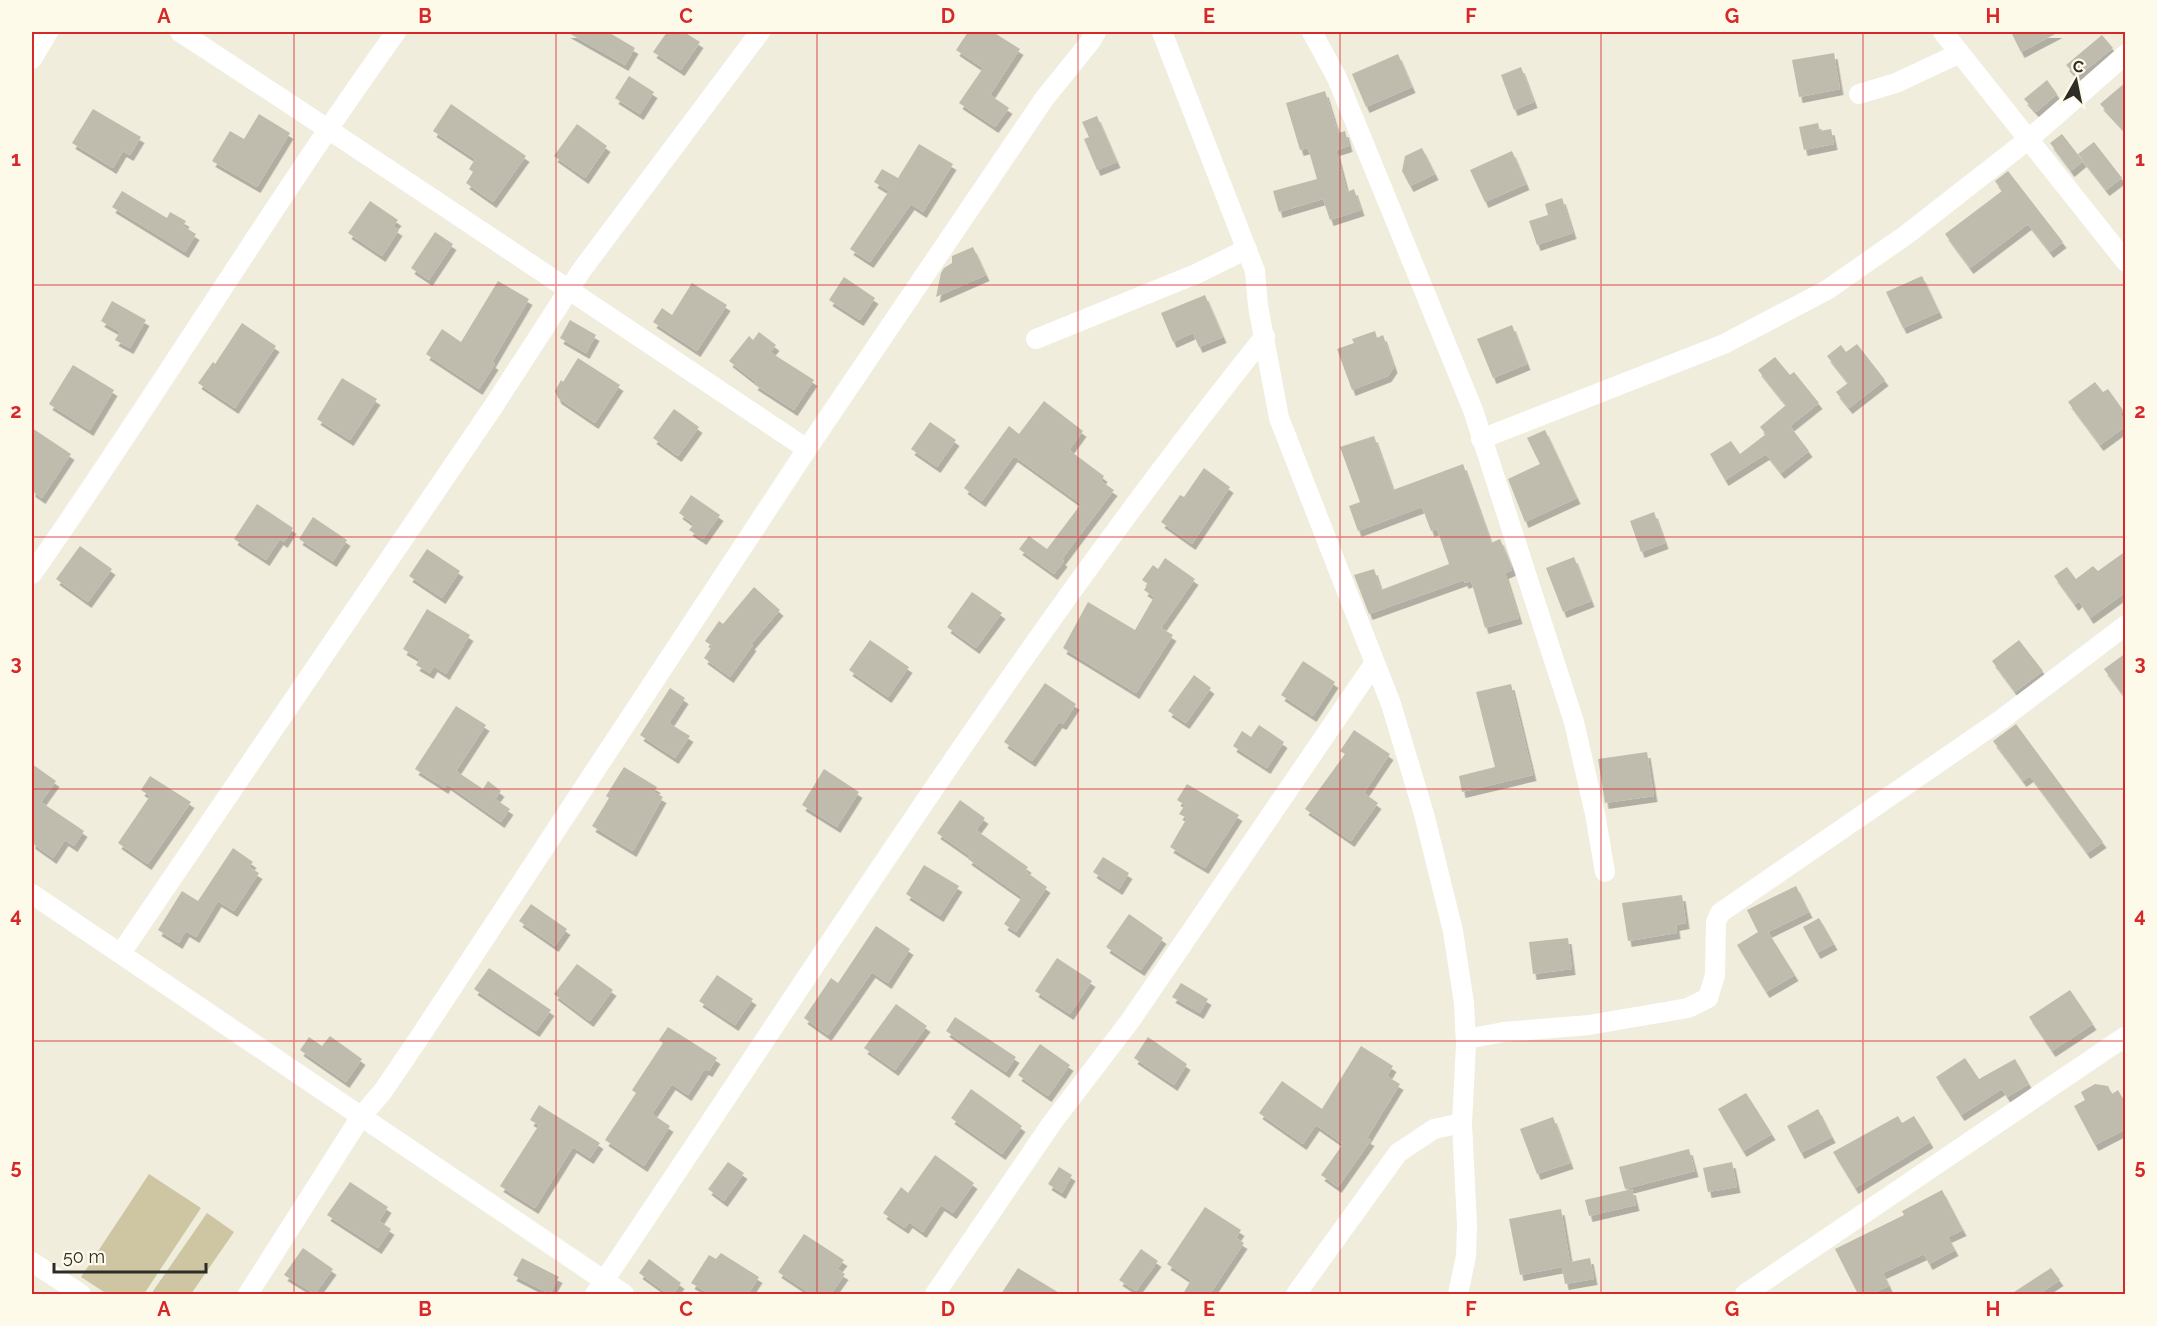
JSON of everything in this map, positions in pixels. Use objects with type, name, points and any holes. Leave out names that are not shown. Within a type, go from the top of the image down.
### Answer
[{"type":"street","points":[[32,59],[48,32]]},
{"type":"street","points":[[180,32],[327,127],[568,291],[807,449]]},
{"type":"street","points":[[32,574],[88,493],[327,127],[396,32]]},
{"type":"street","points":[[121,953],[493,407],[581,272],[760,32]]},
{"type":"street","points":[[248,1294],[360,1118],[383,1091],[419,1038],[807,449],[1044,99],[1096,32]]},
{"type":"street","points":[[1162,32],[1255,271],[1258,306],[1279,417],[1390,705],[1424,814],[1453,931],[1464,1002],[1466,1039],[1462,1123],[1467,1225],[1466,1257],[1458,1294]]},
{"type":"street","points":[[1312,32],[1337,78],[1473,410],[1574,722],[1595,814],[1605,872]]},
{"type":"street","points":[[1943,32],[2126,262]]},
{"type":"street","points":[[1859,94],[1896,83],[1960,53]]},
{"type":"street","points":[[1481,439],[1724,344],[1827,290],[1906,235],[2029,139],[2126,54]]},
{"type":"street","points":[[1036,339],[1196,274],[1247,249]]},
{"type":"street","points":[[600,1288],[898,842],[1035,644],[1192,426],[1265,336]]},
{"type":"street","points":[[1466,1039],[1504,1032],[1589,1025],[1688,1008],[1708,998],[1715,975],[1716,922],[1720,914],[2001,719],[2126,625]]},
{"type":"street","points":[[935,1294],[1052,1123],[1137,1011],[1374,664]]},
{"type":"street","points":[[32,894],[360,1118],[600,1288],[624,1294]]},
{"type":"street","points":[[1745,1294],[2126,1036]]},
{"type":"street","points":[[1296,1294],[1398,1153],[1434,1129],[1462,1123]]},
{"type":"street","points":[[32,1262],[81,1294]]},
{"type":"shaded area","points":[[149,1174],[201,1208],[144,1294],[107,1294],[81,1277]]},
{"type":"shaded area","points":[[207,1213],[234,1232],[191,1294],[151,1294]]},
{"type":"building","points":[[567,32],[608,32],[635,48],[625,65]]},
{"type":"building","points":[[667,32],[684,32],[700,42],[681,70],[653,52]]},
{"type":"building","points":[[968,32],[993,32],[1020,49],[990,95],[1009,108],[995,127],[959,103],[983,68],[956,50]]},
{"type":"building","points":[[2011,32],[2059,32],[2021,52]]},
{"type":"building","points":[[2102,35],[2113,48],[2077,77],[2066,65]]},
{"type":"building","points":[[1834,53],[1840,89],[1799,97],[1792,60]]},
{"type":"building","points":[[1398,54],[1412,87],[1366,107],[1352,74]]},
{"type":"building","points":[[1521,67],[1534,102],[1514,110],[1501,75]]},
{"type":"building","points":[[629,76],[654,92],[640,114],[615,98]]},
{"type":"building","points":[[2047,80],[2057,94],[2036,112],[2024,99]]},
{"type":"building","points":[[2126,82],[2126,132],[2100,104]]},
{"type":"building","points":[[1325,91],[1338,133],[1345,131],[1349,146],[1336,150],[1347,192],[1354,189],[1361,210],[1330,220],[1323,199],[1279,212],[1273,191],[1317,179],[1308,148],[1300,150],[1286,103]]},
{"type":"building","points":[[451,104],[526,156],[493,202],[466,183],[473,172],[469,169],[475,159],[433,131]]},
{"type":"building","points":[[93,109],[141,137],[130,155],[123,151],[113,168],[72,143]]},
{"type":"building","points":[[259,114],[290,133],[257,187],[212,161],[230,131],[244,139]]},
{"type":"building","points":[[1097,116],[1117,162],[1097,170],[1084,139],[1089,137],[1082,122]]},
{"type":"building","points":[[1818,123],[1820,131],[1831,129],[1834,144],[1804,150],[1799,127]]},
{"type":"building","points":[[577,124],[607,146],[585,178],[554,156]]},
{"type":"building","points":[[2062,134],[2083,161],[2071,171],[2050,143]]},
{"type":"building","points":[[2094,142],[2122,178],[2106,190],[2078,154]]},
{"type":"building","points":[[919,144],[953,164],[923,212],[911,204],[870,262],[850,249],[889,191],[874,182],[882,169],[898,178]]},
{"type":"building","points":[[1422,148],[1435,174],[1410,186],[1402,171],[1405,156]]},
{"type":"building","points":[[1512,151],[1526,184],[1485,202],[1470,170]]},
{"type":"building","points":[[2008,171],[2063,242],[2050,252],[2028,224],[1970,268],[1945,234],[2002,191],[1995,181]]},
{"type":"building","points":[[122,191],[167,218],[170,212],[186,221],[183,226],[196,234],[185,252],[112,207]]},
{"type":"building","points":[[1562,198],[1573,233],[1537,245],[1529,221],[1548,215],[1545,204]]},
{"type":"building","points":[[370,201],[398,220],[393,226],[399,230],[382,256],[348,233]]},
{"type":"building","points":[[435,232],[453,244],[429,280],[411,268]]},
{"type":"building","points":[[973,247],[986,275],[936,297],[941,273],[952,263],[952,256]]},
{"type":"building","points":[[1922,276],[1939,312],[1903,328],[1886,292]]},
{"type":"building","points":[[844,277],[875,298],[860,320],[829,300]]},
{"type":"building","points":[[498,281],[529,299],[492,362],[495,364],[479,389],[426,354],[442,329],[461,342]]},
{"type":"building","points":[[692,283],[727,305],[697,351],[653,322],[662,308],[672,315]]},
{"type":"building","points":[[1205,295],[1223,337],[1199,347],[1193,333],[1173,342],[1161,313]]},
{"type":"building","points":[[112,301],[146,320],[130,348],[115,340],[120,332],[101,321]]},
{"type":"building","points":[[570,320],[596,335],[586,353],[560,338]]},
{"type":"building","points":[[242,323],[276,346],[235,408],[198,383],[213,362],[215,364]]},
{"type":"building","points":[[1512,325],[1527,364],[1493,378],[1477,339]]},
{"type":"building","points":[[1375,331],[1377,338],[1383,335],[1394,367],[1388,376],[1352,390],[1337,349],[1354,343],[1352,339]]},
{"type":"building","points":[[759,332],[776,345],[770,352],[814,380],[794,410],[754,384],[756,382],[729,361],[749,336],[753,340]]},
{"type":"building","points":[[1857,344],[1885,380],[1849,408],[1836,392],[1848,383],[1827,356],[1841,345],[1846,352]]},
{"type":"building","points":[[1775,357],[1790,375],[1794,372],[1819,403],[1790,426],[1809,451],[1781,473],[1766,454],[1725,480],[1710,454],[1731,441],[1740,454],[1766,434],[1760,427],[1786,405],[1758,370]]},
{"type":"building","points":[[578,358],[620,385],[595,423],[558,398],[555,391]]},
{"type":"building","points":[[73,365],[114,390],[90,430],[49,404]]},
{"type":"building","points":[[342,378],[377,399],[350,440],[317,419]]},
{"type":"building","points":[[2095,382],[2103,392],[2108,389],[2123,410],[2120,415],[2126,423],[2126,426],[2100,445],[2068,402]]},
{"type":"building","points":[[1044,401],[1083,431],[1069,450],[1104,476],[1101,481],[1114,490],[1062,559],[1064,561],[1054,574],[1019,549],[1029,536],[1047,549],[1081,504],[1014,456],[982,501],[964,488],[1009,426],[1019,434]]},
{"type":"building","points":[[674,409],[699,427],[678,456],[653,438]]},
{"type":"building","points":[[930,422],[956,440],[937,467],[911,449]]},
{"type":"building","points":[[32,428],[71,454],[42,498],[32,491]]},
{"type":"building","points":[[1545,430],[1577,498],[1525,522],[1508,479],[1540,464],[1527,438]]},
{"type":"building","points":[[1374,436],[1393,490],[1463,464],[1491,543],[1500,539],[1512,568],[1505,573],[1519,618],[1485,628],[1471,581],[1465,583],[1464,580],[1369,614],[1354,575],[1374,569],[1381,590],[1449,564],[1437,529],[1431,531],[1422,507],[1358,531],[1349,506],[1360,502],[1340,447]]},
{"type":"building","points":[[1204,468],[1230,487],[1192,544],[1161,522],[1180,495],[1184,497]]},
{"type":"building","points":[[691,495],[720,515],[703,539],[689,530],[694,524],[679,513]]},
{"type":"building","points":[[257,504],[293,528],[284,542],[280,539],[266,560],[234,539]]},
{"type":"building","points":[[1654,512],[1665,543],[1641,552],[1630,521]]},
{"type":"building","points":[[313,517],[347,540],[333,561],[299,539]]},
{"type":"building","points":[[80,546],[112,569],[88,602],[56,579]]},
{"type":"building","points":[[427,549],[460,571],[442,598],[409,576]]},
{"type":"building","points":[[2126,551],[2126,592],[2090,618],[2079,601],[2075,605],[2054,576],[2067,567],[2076,579],[2093,566],[2098,571]]},
{"type":"building","points":[[1574,557],[1591,601],[1563,612],[1546,568]]},
{"type":"building","points":[[1165,558],[1195,579],[1161,628],[1173,635],[1136,693],[1063,648],[1088,602],[1135,630],[1154,597],[1144,590],[1148,584],[1142,580],[1153,565],[1158,569]]},
{"type":"building","points":[[754,587],[780,610],[751,644],[753,645],[730,677],[704,658],[712,646],[705,641],[719,621],[723,624]]},
{"type":"building","points":[[972,592],[1002,613],[976,648],[947,627]]},
{"type":"building","points":[[427,609],[470,635],[446,674],[434,666],[430,673],[416,665],[420,659],[403,649]]},
{"type":"building","points":[[870,640],[909,667],[888,697],[849,670]]},
{"type":"building","points":[[2019,640],[2043,671],[2015,692],[1992,661]]},
{"type":"building","points":[[2126,653],[2126,699],[2104,669]]},
{"type":"building","points":[[1303,661],[1335,682],[1313,716],[1281,695]]},
{"type":"building","points":[[1194,675],[1211,688],[1186,723],[1168,711]]},
{"type":"building","points":[[1045,683],[1076,704],[1063,724],[1059,722],[1032,761],[1004,742]]},
{"type":"building","points":[[1511,684],[1533,775],[1462,792],[1459,776],[1495,767],[1476,692]]},
{"type":"building","points":[[670,688],[685,698],[669,723],[690,736],[675,758],[640,735]]},
{"type":"building","points":[[456,706],[486,725],[456,771],[483,789],[488,781],[501,791],[495,799],[510,809],[501,822],[447,784],[445,788],[415,769]]},
{"type":"building","points":[[2016,724],[2103,842],[2087,853],[2030,776],[2023,781],[1993,741]]},
{"type":"building","points":[[1259,725],[1284,742],[1267,768],[1233,746],[1242,731],[1251,737]]},
{"type":"building","points":[[1354,730],[1390,754],[1364,793],[1378,803],[1351,841],[1305,809],[1345,754],[1340,751]]},
{"type":"building","points":[[1647,752],[1654,796],[1605,803],[1598,759]]},
{"type":"building","points":[[32,764],[56,781],[41,802],[84,831],[74,846],[65,840],[53,858],[32,843]]},
{"type":"building","points":[[624,767],[657,787],[654,792],[663,797],[633,851],[592,826],[609,798],[606,796]]},
{"type":"building","points":[[824,769],[859,792],[837,827],[802,805]]},
{"type":"building","points":[[150,776],[191,802],[148,864],[118,843],[150,796],[141,790]]},
{"type":"building","points":[[1187,784],[1239,815],[1205,868],[1170,847],[1187,818],[1179,814],[1185,805],[1177,800]]},
{"type":"building","points":[[960,800],[985,818],[976,830],[1028,867],[1025,871],[1047,887],[1016,932],[1004,924],[1022,897],[968,859],[970,856],[937,833]]},
{"type":"building","points":[[233,848],[253,862],[249,867],[259,873],[234,911],[218,901],[196,937],[186,931],[179,943],[158,930],[182,891],[198,901]]},
{"type":"building","points":[[1103,857],[1129,873],[1119,889],[1093,872]]},
{"type":"building","points":[[924,865],[959,886],[940,916],[906,894]]},
{"type":"building","points":[[1796,886],[1809,912],[1768,932],[1795,975],[1766,992],[1737,945],[1758,932],[1747,910]]},
{"type":"building","points":[[1682,895],[1686,923],[1676,925],[1677,933],[1628,941],[1622,903]]},
{"type":"building","points":[[531,904],[567,929],[555,946],[519,921]]},
{"type":"building","points":[[1129,914],[1163,938],[1141,970],[1106,947]]},
{"type":"building","points":[[1819,918],[1834,944],[1817,953],[1803,927]]},
{"type":"building","points":[[876,926],[910,949],[888,983],[872,972],[828,1035],[804,1018],[831,978],[838,983]]},
{"type":"building","points":[[1568,938],[1572,969],[1533,974],[1529,942]]},
{"type":"building","points":[[1057,958],[1092,981],[1070,1014],[1035,991]]},
{"type":"building","points":[[577,964],[613,990],[590,1021],[554,994]]},
{"type":"building","points":[[489,968],[551,1010],[536,1031],[474,989]]},
{"type":"building","points":[[717,975],[753,999],[735,1025],[699,1001]]},
{"type":"building","points":[[1181,983],[1208,999],[1200,1013],[1172,997]]},
{"type":"building","points":[[2070,990],[2093,1024],[2052,1051],[2029,1017]]},
{"type":"building","points":[[896,1004],[927,1026],[895,1070],[864,1048]]},
{"type":"building","points":[[955,1017],[1016,1057],[1006,1072],[946,1031]]},
{"type":"building","points":[[668,1027],[717,1058],[709,1071],[705,1069],[688,1095],[672,1084],[652,1114],[670,1126],[644,1166],[605,1140],[636,1093],[632,1090],[663,1043],[659,1040]]},
{"type":"building","points":[[330,1036],[362,1059],[346,1082],[300,1050],[309,1037],[322,1046]]},
{"type":"building","points":[[1148,1037],[1187,1064],[1174,1085],[1134,1058]]},
{"type":"building","points":[[1040,1044],[1070,1065],[1048,1096],[1018,1075]]},
{"type":"building","points":[[1361,1046],[1393,1066],[1387,1076],[1400,1084],[1367,1138],[1371,1140],[1338,1187],[1321,1175],[1343,1144],[1316,1125],[1303,1144],[1259,1113],[1282,1081],[1322,1109]]},
{"type":"building","points":[[1965,1058],[1979,1079],[2015,1059],[2029,1084],[2007,1097],[2002,1089],[1961,1115],[1936,1077]]},
{"type":"building","points":[[2095,1084],[2108,1086],[2112,1094],[2118,1090],[2126,1104],[2126,1129],[2095,1145],[2074,1106],[2085,1100],[2081,1092]]},
{"type":"building","points":[[971,1089],[1022,1126],[1002,1154],[951,1118]]},
{"type":"building","points":[[1746,1093],[1772,1134],[1743,1151],[1718,1109]]},
{"type":"building","points":[[539,1105],[600,1143],[590,1158],[573,1147],[535,1208],[500,1186],[539,1125],[530,1120]]},
{"type":"building","points":[[1818,1109],[1832,1137],[1801,1153],[1787,1126]]},
{"type":"building","points":[[1898,1116],[1902,1123],[1914,1116],[1930,1142],[1855,1188],[1833,1152]]},
{"type":"building","points":[[1553,1117],[1570,1163],[1537,1174],[1520,1129]]},
{"type":"building","points":[[1689,1149],[1695,1171],[1625,1189],[1619,1167]]},
{"type":"building","points":[[935,1155],[974,1183],[953,1213],[941,1205],[923,1232],[909,1222],[905,1228],[883,1213],[901,1187],[908,1193]]},
{"type":"building","points":[[728,1162],[744,1173],[724,1201],[708,1189]]},
{"type":"building","points":[[1732,1162],[1737,1187],[1708,1192],[1703,1168]]},
{"type":"building","points":[[1059,1167],[1072,1175],[1062,1193],[1048,1184]]},
{"type":"building","points":[[350,1182],[388,1207],[379,1221],[391,1229],[378,1248],[327,1215]]},
{"type":"building","points":[[1632,1189],[1636,1205],[1589,1216],[1585,1200]]},
{"type":"building","points":[[1942,1190],[1963,1230],[1948,1237],[1955,1250],[1929,1264],[1924,1254],[1883,1273],[1889,1286],[1871,1294],[1858,1294],[1835,1249],[1904,1215],[1902,1211]]},
{"type":"building","points":[[1205,1207],[1241,1230],[1236,1238],[1244,1243],[1210,1294],[1183,1294],[1191,1280],[1167,1264]]},
{"type":"building","points":[[1561,1209],[1570,1262],[1590,1258],[1594,1279],[1565,1284],[1562,1267],[1520,1275],[1509,1219]]},
{"type":"building","points":[[804,1234],[844,1260],[837,1269],[845,1274],[831,1294],[811,1294],[778,1272]]},
{"type":"building","points":[[303,1248],[333,1269],[315,1294],[284,1275]]},
{"type":"building","points":[[1141,1249],[1158,1261],[1136,1291],[1119,1280]]},
{"type":"building","points":[[721,1253],[759,1277],[748,1294],[710,1294],[691,1283],[709,1255],[716,1259]]},
{"type":"building","points":[[522,1258],[559,1277],[550,1294],[513,1275]]},
{"type":"building","points":[[649,1259],[681,1283],[673,1294],[668,1294],[639,1273]]},
{"type":"building","points":[[1018,1268],[1061,1294],[1001,1294]]},
{"type":"building","points":[[2051,1268],[2060,1280],[2039,1294],[2011,1294]]}]
